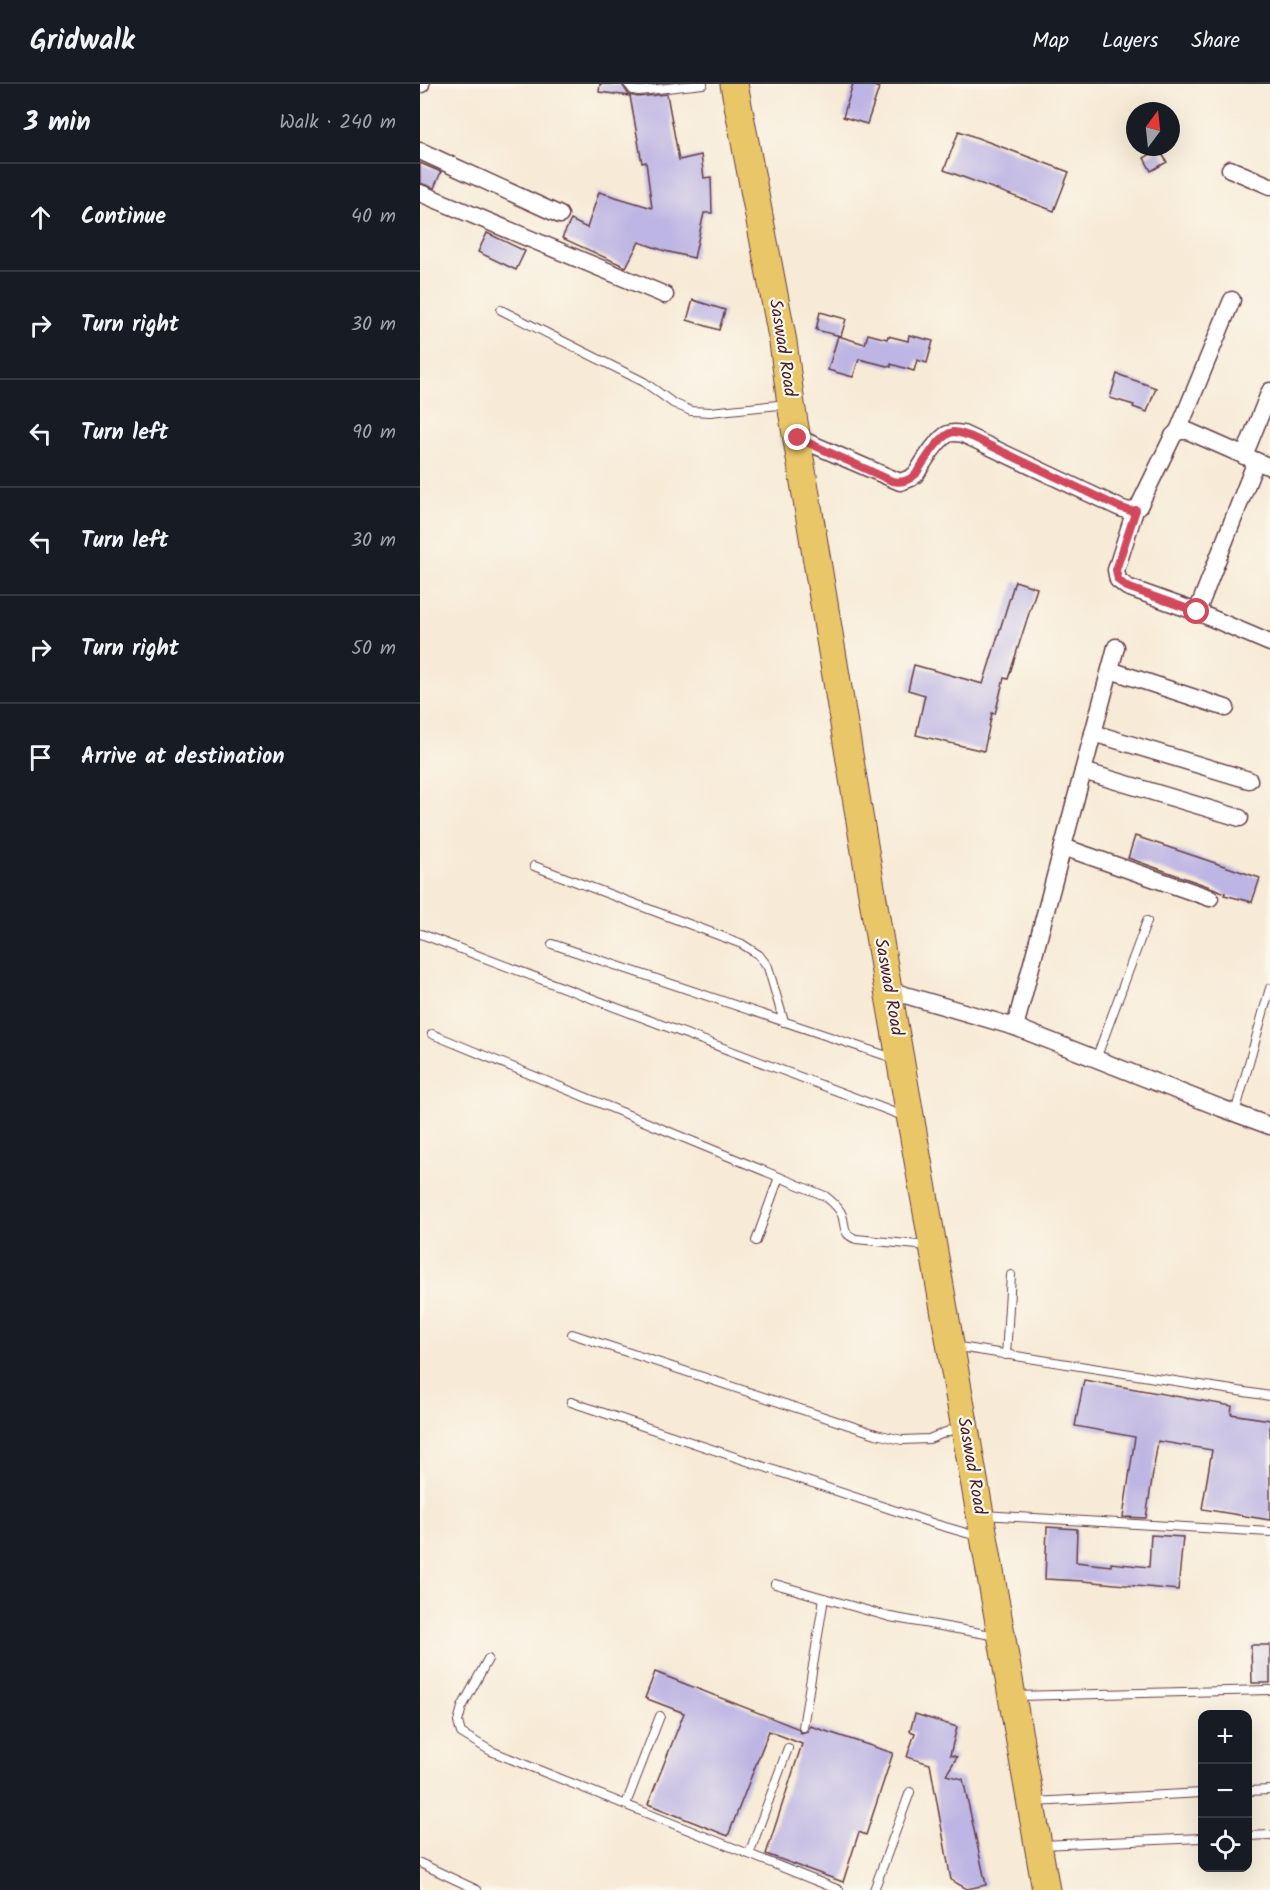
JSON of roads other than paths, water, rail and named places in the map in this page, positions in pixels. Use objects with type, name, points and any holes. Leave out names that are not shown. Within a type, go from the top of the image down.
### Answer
[{"type":"highway","name":"Saswad Road","points":[[734,84],[783,342],[791,404],[900,1061],[1046,1890]]},
{"type":"street","points":[[420,151],[560,215]]},
{"type":"street","points":[[1230,169],[1270,186]]},
{"type":"street","points":[[420,193],[665,295]]},
{"type":"street","points":[[1232,300],[1179,431],[1173,436],[1136,510],[1116,570],[1118,580],[1127,587],[1197,612],[1270,643]]},
{"type":"street","points":[[1197,612],[1257,461],[1270,391]]},
{"type":"street","points":[[1179,431],[1188,430],[1257,461]]},
{"type":"street","points":[[798,438],[892,481],[900,482],[916,474],[940,440],[946,434],[954,432],[963,434],[1119,507],[1131,511],[1136,510]]},
{"type":"street","points":[[1015,1027],[1116,647]]},
{"type":"street","points":[[1110,670],[1226,708]]},
{"type":"street","points":[[1093,733],[1249,780]]},
{"type":"street","points":[[1083,771],[1240,818]]},
{"type":"street","points":[[1063,847],[1210,898]]},
{"type":"street","points":[[888,990],[1015,1027],[1270,1126]]},
{"type":"lane","points":[[628,84],[633,90],[639,91],[703,84]]},
{"type":"lane","points":[[501,310],[644,382],[673,403],[691,411],[710,412],[791,404]]},
{"type":"lane","points":[[534,866],[742,944],[759,955],[768,967],[784,1022]]},
{"type":"lane","points":[[1096,1059],[1147,921]]},
{"type":"lane","points":[[421,934],[910,1118]]},
{"type":"lane","points":[[552,944],[900,1061]]},
{"type":"lane","points":[[1235,1113],[1270,988]]},
{"type":"lane","points":[[432,1034],[825,1196],[842,1214],[844,1230],[856,1239],[933,1247]]},
{"type":"lane","points":[[756,1241],[779,1177]]},
{"type":"lane","points":[[1006,1355],[1011,1275]]},
{"type":"lane","points":[[572,1334],[876,1434],[902,1440],[929,1439],[964,1425]]},
{"type":"lane","points":[[950,1346],[1270,1396]]},
{"type":"lane","points":[[571,1402],[935,1524],[1270,1532]]},
{"type":"lane","points":[[776,1584],[890,1617],[1001,1637]]},
{"type":"lane","points":[[803,1727],[824,1598]]},
{"type":"lane","points":[[488,1659],[462,1707],[458,1722],[461,1733],[491,1751],[839,1890]]},
{"type":"lane","points":[[1012,1696],[1270,1690]]},
{"type":"lane","points":[[626,1804],[660,1716]]},
{"type":"lane","points":[[749,1854],[788,1748]]},
{"type":"lane","points":[[1252,1791],[1270,1790]]},
{"type":"lane","points":[[874,1890],[910,1792]]},
{"type":"lane","points":[[1030,1802],[1198,1793]]},
{"type":"lane","points":[[1252,1836],[1270,1835]]},
{"type":"lane","points":[[1038,1845],[1198,1838]]},
{"type":"lane","points":[[420,1863],[477,1890]]}]
